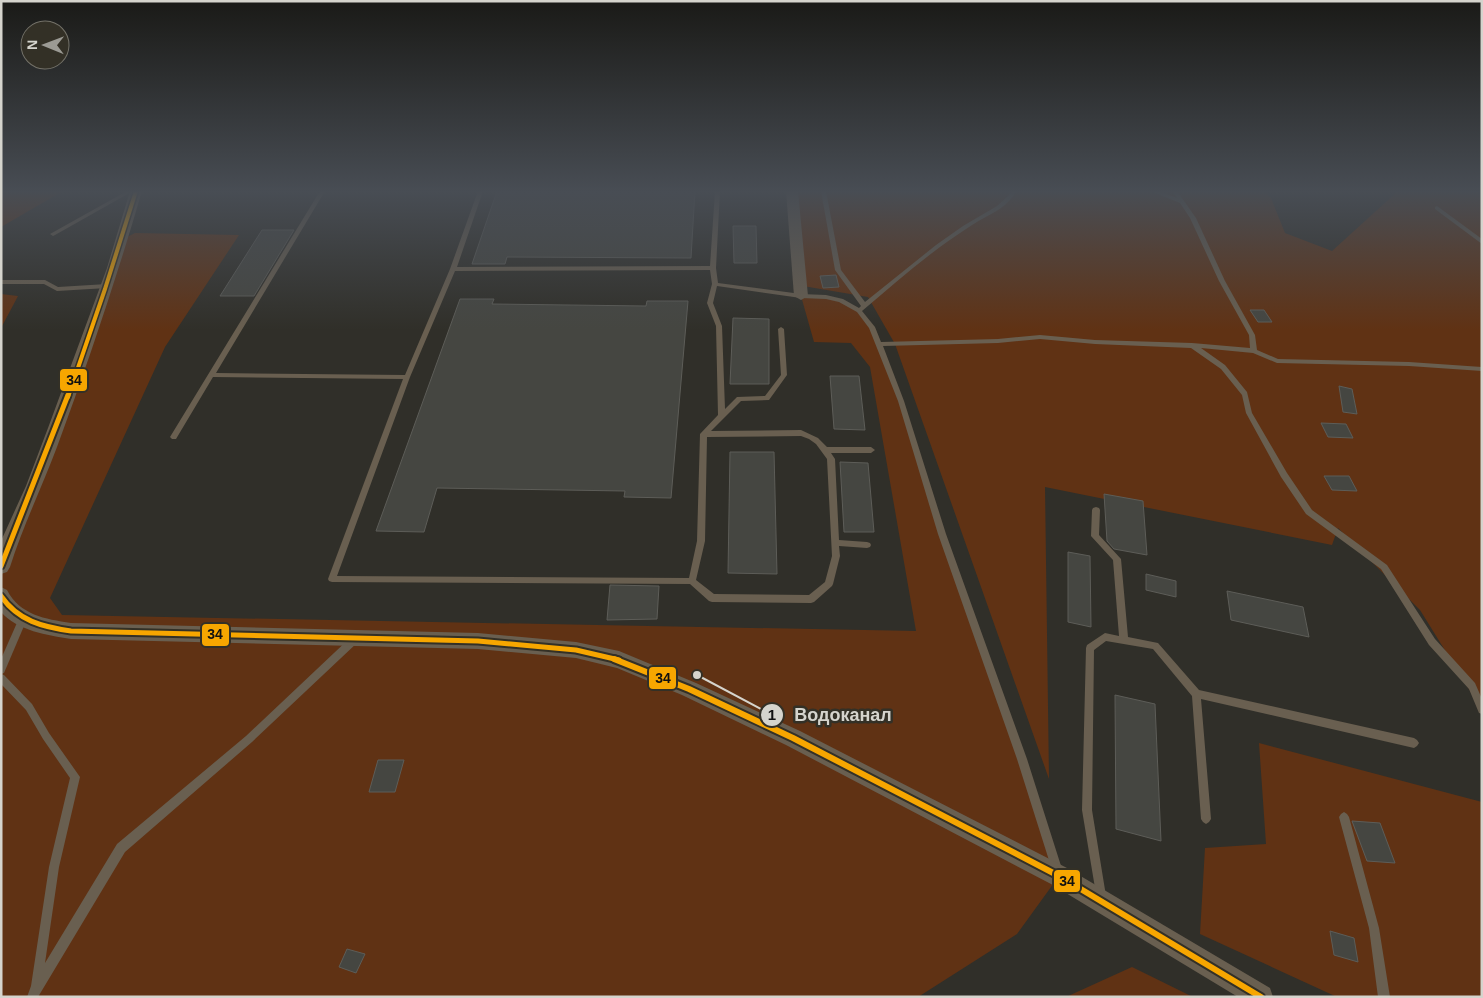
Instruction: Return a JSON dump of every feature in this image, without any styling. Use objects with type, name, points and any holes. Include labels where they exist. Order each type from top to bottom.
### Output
[{"type":"street","points":[[1,567],[14,528],[34,486],[107,286],[122,238]]},
{"type":"street","points":[[796,238],[801,296]]},
{"type":"street","points":[[1,595],[10,609],[23,619],[71,631],[356,637],[533,644],[576,650],[620,660],[689,689],[793,738],[1059,876],[1262,997]]},
{"type":"lane","points":[[174,437],[294,238]]},
{"type":"lane","points":[[464,238],[453,269],[407,377],[332,580],[692,581],[712,598],[811,600],[829,584],[836,556],[837,543],[831,459],[826,450],[814,437],[802,433],[704,434]]},
{"type":"lane","points":[[715,238],[713,268],[715,284],[710,303],[719,326],[722,417]]},
{"type":"lane","points":[[832,238],[838,270],[862,308],[880,344],[942,534],[1029,778],[1059,876]]},
{"type":"lane","points":[[862,308],[892,282],[951,238]]},
{"type":"lane","points":[[1202,238],[1222,281],[1252,335],[1254,351]]},
{"type":"lane","points":[[453,269],[713,268]]},
{"type":"lane","points":[[1,282],[45,282],[57,289],[107,286]]},
{"type":"lane","points":[[715,284],[801,296],[826,297],[841,300],[862,308]]},
{"type":"lane","points":[[692,581],[700,541],[704,434],[739,399],[767,398],[784,375],[781,329]]},
{"type":"lane","points":[[880,344],[998,341],[1040,337],[1095,342],[1192,345],[1254,351],[1278,361],[1409,364],[1482,369]]},
{"type":"lane","points":[[1192,345],[1223,367],[1245,394],[1249,413],[1284,475],[1309,512],[1384,567],[1432,642],[1472,686],[1482,710]]},
{"type":"lane","points":[[212,375],[407,377]]},
{"type":"lane","points":[[826,450],[871,450]]},
{"type":"lane","points":[[1096,510],[1095,536],[1117,559],[1124,640]]},
{"type":"lane","points":[[837,543],[867,545]]},
{"type":"lane","points":[[1,670],[23,619]]},
{"type":"lane","points":[[34,992],[121,848],[249,739],[356,637]]},
{"type":"lane","points":[[1102,901],[1087,810],[1090,648],[1105,637],[1155,646],[1196,694],[1206,819]]},
{"type":"lane","points":[[1,678],[29,707],[46,736],[75,777],[54,867],[34,992]]},
{"type":"lane","points":[[1196,694],[1414,743]]},
{"type":"lane","points":[[1344,817],[1374,928],[1384,997]]},
{"type":"shaded area","points":[[126,238],[237,238],[165,347],[50,598],[62,615],[916,631],[870,367],[851,343],[814,342],[801,296],[841,300],[859,311],[880,344],[1059,876],[1017,934],[918,997],[1,997],[1,545],[14,528],[121,240]]},
{"type":"shaded area","points":[[794,238],[1297,238],[1332,251],[1347,238],[1482,238],[1482,710],[1420,610],[1338,528],[1332,545],[1045,487],[1049,779],[895,344],[868,297],[797,285]]},
{"type":"shaded area","points":[[1,294],[18,296],[1,328]]},
{"type":"shaded area","points":[[1259,743],[1482,802],[1482,997],[1337,997],[1200,934],[1205,848],[1266,844]]},
{"type":"shaded area","points":[[1132,967],[1193,997],[1066,997]]},
{"type":"building","points":[[257,238],[289,238],[254,296],[220,296]]},
{"type":"building","points":[[481,238],[692,238],[691,258],[507,257],[505,264],[472,264]]},
{"type":"building","points":[[733,238],[756,238],[757,263],[734,263]]},
{"type":"building","points":[[836,275],[839,287],[823,288],[820,276]]},
{"type":"building","points":[[460,299],[494,299],[492,304],[646,306],[647,301],[688,301],[671,498],[624,497],[625,491],[437,488],[424,532],[376,531]]},
{"type":"building","points":[[1250,310],[1264,310],[1272,322],[1258,322]]},
{"type":"building","points":[[733,318],[769,319],[769,384],[730,384]]},
{"type":"building","points":[[830,376],[859,376],[865,430],[834,429]]},
{"type":"building","points":[[1339,386],[1352,389],[1357,414],[1343,412]]},
{"type":"building","points":[[1321,423],[1346,424],[1353,438],[1328,437]]},
{"type":"building","points":[[730,452],[774,452],[777,574],[728,573]]},
{"type":"building","points":[[840,462],[868,463],[874,532],[844,532]]},
{"type":"building","points":[[1324,476],[1349,476],[1357,491],[1332,490]]},
{"type":"building","points":[[1104,494],[1143,501],[1147,555],[1114,549],[1107,541]]},
{"type":"building","points":[[1068,552],[1090,556],[1091,627],[1068,622]]},
{"type":"building","points":[[1146,574],[1176,581],[1176,597],[1146,590]]},
{"type":"building","points":[[610,585],[659,586],[657,619],[607,620]]},
{"type":"building","points":[[1227,591],[1303,607],[1309,637],[1231,620]]},
{"type":"building","points":[[1115,695],[1155,704],[1161,841],[1116,829]]},
{"type":"building","points":[[378,760],[404,760],[395,792],[369,792]]},
{"type":"building","points":[[1352,821],[1380,823],[1395,863],[1367,861]]},
{"type":"building","points":[[1330,931],[1354,938],[1358,962],[1334,955]]},
{"type":"building","points":[[347,949],[365,954],[356,973],[339,967]]},
{"type":"transit line","name":"34","points":[[1,566],[72,386],[121,238]]},
{"type":"transit line","name":"34","points":[[1,596],[7,605],[22,618],[51,628],[71,631],[478,641],[576,650],[619,660],[689,689],[793,738],[1059,876],[1261,997]]},
{"type":"place","name":"Водоканал","points":[[697,675]]}]
